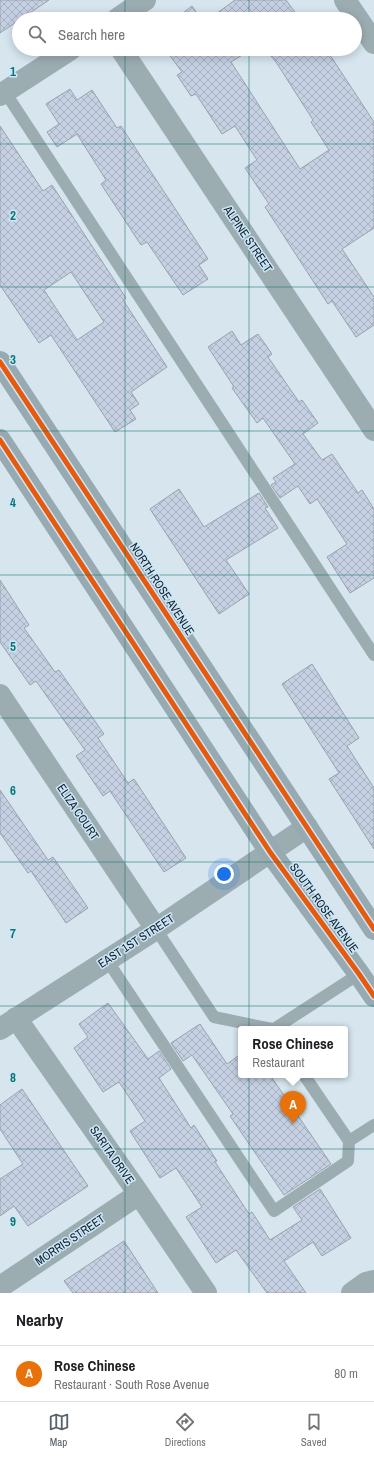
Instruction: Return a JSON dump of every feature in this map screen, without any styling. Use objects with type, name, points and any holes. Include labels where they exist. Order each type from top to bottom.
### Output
[{"type":"main road","name":"NORTH ROSE AVENUE","points":[[0,362],[307,827]]},
{"type":"main road","points":[[0,440],[270,852]]},
{"type":"main road","points":[[307,827],[374,929]]},
{"type":"main road","name":"SOUTH ROSE AVENUE","points":[[270,852],[374,996]]},
{"type":"street","points":[[127,12],[145,0]]},
{"type":"street","points":[[345,0],[353,12]]},
{"type":"street","points":[[362,25],[374,43]]},
{"type":"street","points":[[3,94],[60,56]]},
{"type":"street","name":"ALPINE STREET","points":[[126,56],[374,430]]},
{"type":"street","name":"ELIZA COURT","points":[[0,695],[156,929]]},
{"type":"street","name":"EAST 1ST STREET","points":[[8,1024],[156,929],[307,827]]},
{"type":"street","name":"SARITA DRIVE","points":[[8,1024],[139,1194],[206,1293]]},
{"type":"street","name":"MORRIS STREET","points":[[0,1287],[139,1194]]},
{"type":"street","points":[[352,1293],[366,1283],[374,1281]]},
{"type":"lane","points":[[3,94],[374,655]]},
{"type":"lane","points":[[156,929],[214,1017],[258,1026]]},
{"type":"lane","points":[[107,960],[274,1211],[348,1161],[349,1142],[306,1078]]},
{"type":"lane","points":[[278,1026],[359,974]]},
{"type":"lane","points":[[349,1142],[374,1125]]},
{"type":"building","points":[[0,0],[49,0],[31,12],[12,12],[12,25],[0,33]]},
{"type":"building","points":[[235,0],[286,0],[295,12],[219,12]]},
{"type":"building","points":[[192,6],[196,12],[184,12]]},
{"type":"building","points":[[170,56],[241,56],[231,62],[300,169],[329,150],[311,122],[313,120],[271,56],[331,56],[374,122],[374,228],[342,249],[374,297],[374,325],[356,337],[332,301],[328,304],[265,207],[269,204],[245,168],[257,160],[235,126],[222,134],[196,94],[191,96],[177,75],[182,72]]},
{"type":"building","points":[[70,89],[77,100],[92,90],[117,128],[121,126],[208,259],[199,265],[208,279],[183,295],[147,242],[141,245],[101,184],[106,180],[77,134],[57,147],[47,132],[59,124],[46,104]]},
{"type":"building","points":[[0,126],[43,191],[52,185],[126,298],[123,300],[167,367],[131,392],[139,404],[130,410],[136,419],[115,432],[51,335],[39,343],[0,285]],"holes":[[[71,272],[104,322],[77,340],[44,290]]]},
{"type":"building","points":[[232,331],[241,345],[258,334],[272,354],[268,357],[299,402],[302,400],[318,423],[303,434],[322,460],[332,454],[358,493],[362,490],[374,509],[374,578],[350,593],[327,557],[347,544],[317,499],[310,504],[298,486],[280,498],[271,485],[276,482],[273,478],[295,464],[263,418],[257,423],[232,388],[234,387],[208,347]]},
{"type":"building","points":[[179,489],[204,527],[259,493],[268,507],[265,508],[278,528],[226,560],[249,594],[219,614],[150,509]]},
{"type":"building","points":[[0,580],[29,625],[24,628],[55,672],[59,670],[104,734],[98,738],[128,783],[134,779],[186,858],[164,872],[110,791],[103,796],[76,756],[85,750],[36,681],[30,685],[0,642]]},
{"type":"building","points":[[312,664],[359,738],[347,746],[374,788],[374,849],[329,779],[339,773],[282,684]]},
{"type":"building","points":[[0,790],[48,860],[53,857],[88,908],[66,923],[31,871],[28,873],[0,833]]},
{"type":"building","points":[[108,1003],[148,1059],[159,1051],[171,1069],[159,1078],[191,1128],[194,1125],[217,1161],[215,1162],[249,1214],[252,1212],[270,1240],[302,1220],[293,1207],[320,1189],[351,1238],[322,1256],[313,1242],[284,1261],[306,1293],[267,1293],[236,1250],[216,1263],[186,1217],[202,1207],[176,1168],[160,1178],[130,1131],[145,1121],[119,1082],[103,1092],[74,1048],[88,1037],[79,1024]]},
{"type":"building","points":[[200,1024],[227,1064],[238,1056],[238,1078],[272,1078],[331,1164],[284,1195],[230,1116],[233,1114],[192,1055],[183,1061],[171,1043]]},
{"type":"building","points":[[22,1089],[88,1186],[28,1226],[14,1206],[0,1216],[0,1179],[23,1164],[0,1129],[0,1105]]},
{"type":"building","points":[[124,1241],[158,1293],[73,1293],[64,1281]]},
{"type":"cycle path","points":[[0,362],[374,929]]},
{"type":"cycle path","points":[[0,440],[270,852],[374,996]]},
{"type":"place","name":"Rose Chinese","points":[[293,1124]]}]
